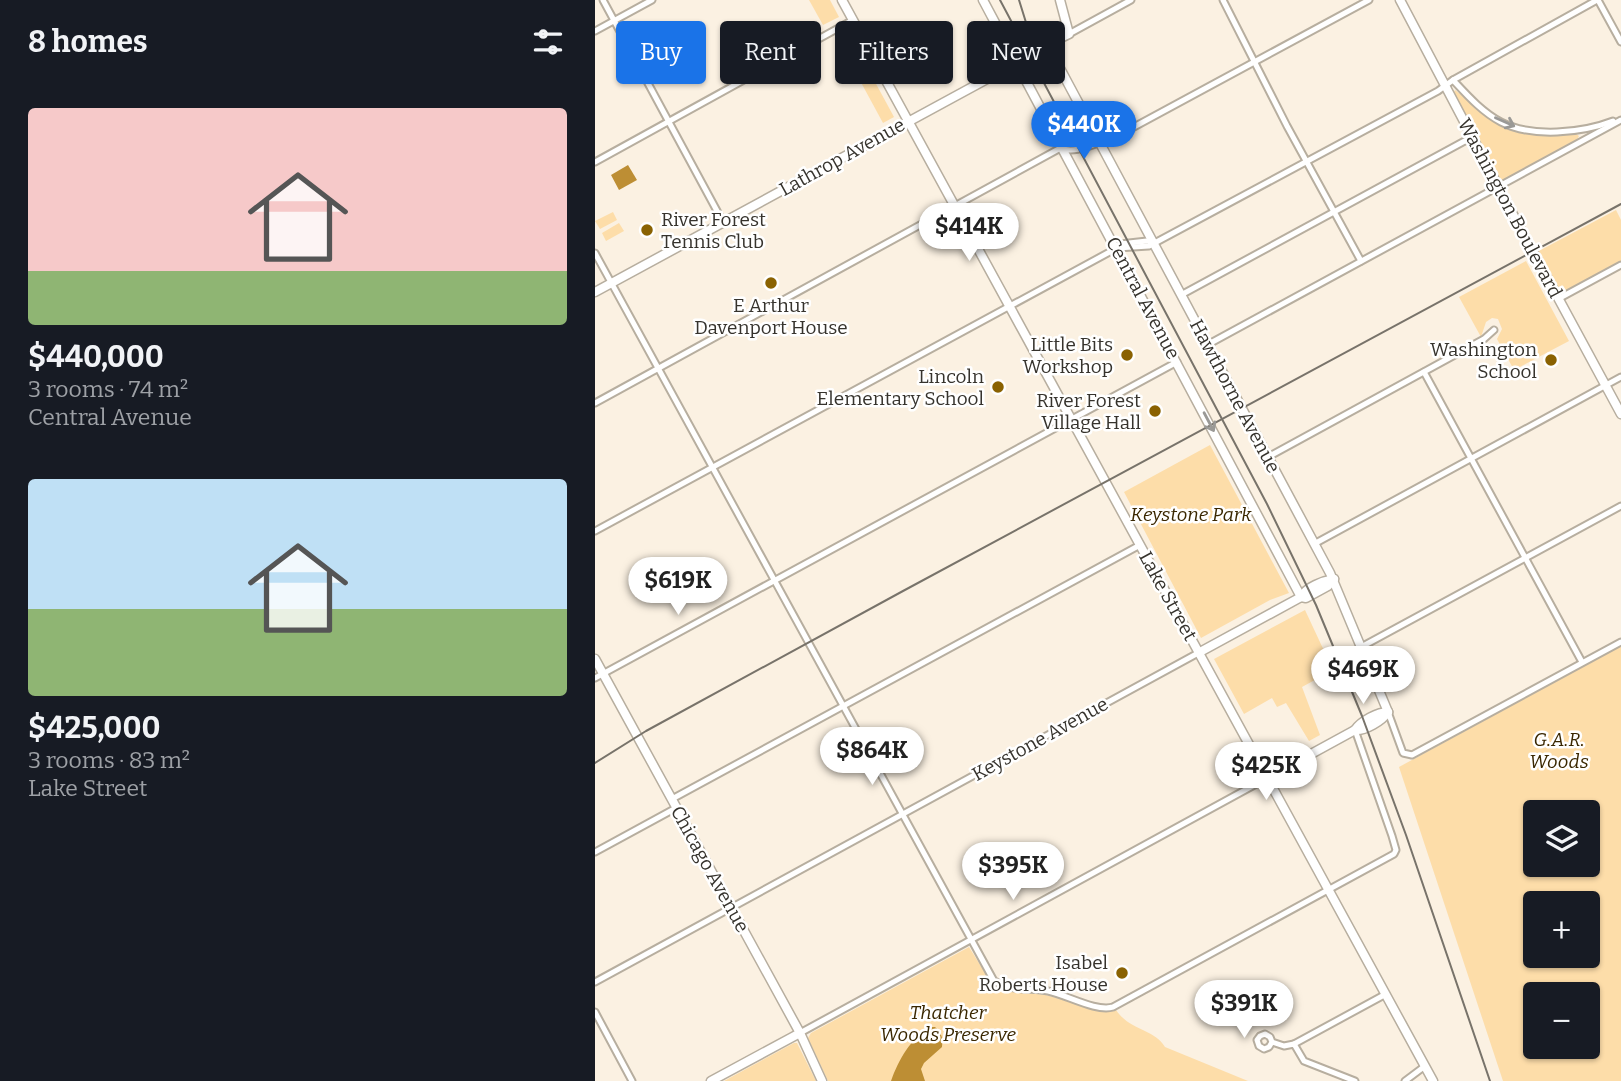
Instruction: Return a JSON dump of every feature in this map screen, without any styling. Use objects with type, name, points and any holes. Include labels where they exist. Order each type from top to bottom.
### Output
[{"type":"street","points":[[603,0],[723,222]]},
{"type":"street","points":[[595,31],[652,0]]},
{"type":"street","name":"Lake Street","points":[[842,0],[1433,1081]]},
{"type":"street","name":"Central Avenue","points":[[983,0],[994,21]]},
{"type":"street","points":[[1060,0],[1069,34]]},
{"type":"street","name":"Lathrop Avenue","points":[[1065,36],[1131,0]]},
{"type":"street","points":[[1223,0],[1361,261]]},
{"type":"street","points":[[595,403],[1066,145],[1108,141],[1369,0]]},
{"type":"street","name":"Washington Boulevard","points":[[1400,0],[1449,82],[1472,137],[1621,414]]},
{"type":"street","points":[[595,531],[1120,244],[1147,241],[1153,243],[1307,162],[1597,0],[1621,42]]},
{"type":"street","points":[[595,162],[853,20]]},
{"type":"street","name":"Hawthorne Avenue","points":[[1065,77],[1334,579],[1405,755],[1412,755],[1582,663]]},
{"type":"street","points":[[1449,82],[1485,111],[1514,127],[1540,131],[1573,130],[1621,119]]},
{"type":"street","name":"Lathrop Avenue","points":[[595,292],[977,84]]},
{"type":"street","name":"Central Avenue","points":[[1028,84],[1301,597]]},
{"type":"street","points":[[1207,345],[1621,119]]},
{"type":"street","points":[[1181,295],[1472,137]]},
{"type":"street","points":[[595,253],[994,981],[1005,987],[1049,992],[1103,1008],[1113,1007],[1396,852],[1355,730]]},
{"type":"street","points":[[1558,299],[1621,265]]},
{"type":"street","points":[[1268,457],[1484,339],[1494,330]]},
{"type":"street","points":[[599,675],[1177,362]]},
{"type":"street","points":[[1425,372],[1582,663],[1621,642]]},
{"type":"street","points":[[1314,544],[1621,377]]},
{"type":"street","points":[[1363,646],[1621,506]]},
{"type":"street","points":[[672,799],[1140,545]]},
{"type":"street","name":"Keystone Avenue","points":[[595,982],[1301,597],[1303,593],[1325,580],[1334,579]]},
{"type":"street","name":"Chicago Avenue","points":[[595,659],[599,675],[672,799],[800,1033],[822,1081]]},
{"type":"street","points":[[711,1081],[1355,730],[1360,731],[1384,718],[1388,712]]},
{"type":"street","points":[[595,852],[676,808]]},
{"type":"street","points":[[1272,1042],[1284,1046],[1294,1044],[1386,994]]},
{"type":"street","points":[[595,1012],[632,1081]]},
{"type":"street","points":[[1294,1044],[1304,1061],[1355,1081]]},
{"type":"street","points":[[1405,1081],[1425,1066]]},
{"type":"green space","points":[[809,0],[830,0],[839,17],[823,25]]},
{"type":"green space","points":[[862,84],[876,84],[894,117],[883,123]]},
{"type":"green space","points":[[1455,90],[1493,120],[1555,134],[1575,133],[1579,136],[1577,140],[1503,180],[1499,179]]},
{"type":"green space","points":[[1616,210],[1621,220],[1621,261],[1563,292],[1559,291],[1537,252]]},
{"type":"green space","points":[[613,212],[617,220],[600,229],[595,221]]},
{"type":"green space","points":[[619,223],[624,231],[606,241],[602,233]]},
{"type":"green space","points":[[1526,261],[1569,341],[1514,370],[1497,339],[1502,329],[1498,319],[1492,318],[1486,322],[1481,337],[1459,297]]},
{"type":"green space","name":"Keystone Park","points":[[1210,445],[1289,593],[1270,600],[1201,638],[1124,492]]},
{"type":"green space","points":[[1305,610],[1333,670],[1302,687],[1320,735],[1309,741],[1286,703],[1277,707],[1272,698],[1244,714],[1214,659]]},
{"type":"green space","name":"G.A.R. Woods","points":[[1621,646],[1621,1081],[1503,1081],[1399,767]]},
{"type":"green space","name":"Thatcher Woods Preserve","points":[[969,947],[992,984],[999,990],[1046,995],[1105,1012],[1116,1010],[1128,1022],[1161,1041],[1165,1047],[1248,1081],[828,1081],[808,1038],[811,1033]]},
{"type":"green space","points":[[794,1043],[797,1043],[816,1081],[724,1081]]},
{"type":"shaded area","points":[[628,165],[637,180],[619,190],[611,175]]},
{"type":"shaded area","points":[[935,1027],[941,1034],[942,1047],[921,1069],[925,1081],[891,1081],[906,1050],[917,1037]]},
{"type":"railway","points":[[1000,0],[1267,504],[1316,605],[1362,716],[1406,835],[1490,1081]]},
{"type":"railway","points":[[1019,0],[1026,21]]},
{"type":"railway","points":[[595,763],[646,731],[1621,204]]},
{"type":"place","name":"River Forest Tennis Club","points":[[647,230]]},
{"type":"place","name":"E Arthur Davenport House","points":[[771,283]]},
{"type":"place","name":"Little Bits Workshop","points":[[1127,355]]},
{"type":"place","name":"Washington School","points":[[1551,360]]},
{"type":"place","name":"Lincoln Elementary School","points":[[998,387]]},
{"type":"place","name":"River Forest Village Hall","points":[[1155,411]]},
{"type":"place","name":"Isabel Roberts House","points":[[1122,973]]}]
